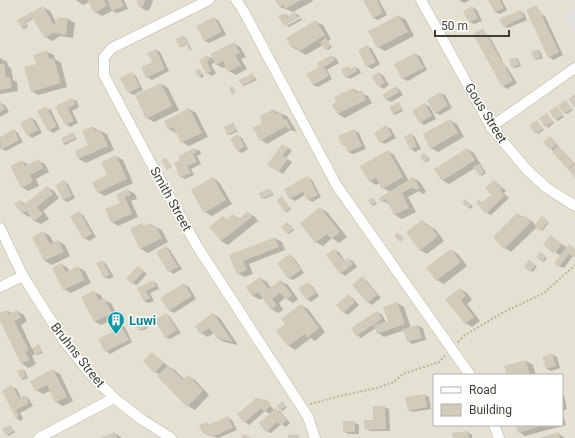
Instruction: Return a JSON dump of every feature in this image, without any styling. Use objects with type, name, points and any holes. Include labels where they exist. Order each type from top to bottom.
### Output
[{"type":"street","name":"Smith Street","points":[[209,0],[112,48],[104,57],[104,75],[197,246],[301,406],[310,422],[315,438]]},
{"type":"street","points":[[236,0],[244,10],[337,186],[469,374]]},
{"type":"street","name":"Gous Street","points":[[421,0],[491,127],[527,170],[547,188],[575,206]]},
{"type":"street","points":[[491,127],[575,68]]},
{"type":"street","name":"Bruhns Street","points":[[0,228],[22,276],[64,341],[86,369],[114,398],[141,419],[171,438]]},
{"type":"street","points":[[0,287],[22,276]]},
{"type":"street","points":[[39,438],[114,398]]},
{"type":"street","points":[[494,426],[499,438]]},
{"type":"shaded area","points":[[0,0],[575,0],[575,438],[0,438]]},
{"type":"shaded area","points":[[575,8],[575,35],[562,15]]},
{"type":"building","points":[[87,0],[104,0],[107,6],[94,13]]},
{"type":"building","points":[[107,0],[121,0],[124,6],[112,11]]},
{"type":"building","points":[[136,0],[145,0],[143,6],[139,7]]},
{"type":"building","points":[[275,0],[301,0],[285,9],[283,5],[279,7]]},
{"type":"building","points":[[363,0],[377,0],[383,13],[373,18]]},
{"type":"building","points":[[500,0],[504,8],[495,12],[488,1]]},
{"type":"building","points":[[537,5],[559,52],[548,58],[526,10]]},
{"type":"building","points":[[43,6],[54,25],[58,17],[68,18],[66,35],[53,33],[45,38],[32,18],[25,22],[26,26],[22,28],[17,20]]},
{"type":"building","points":[[472,6],[478,18],[469,23],[463,11]]},
{"type":"building","points":[[520,10],[524,17],[503,27],[499,19]]},
{"type":"building","points":[[295,12],[298,18],[284,26],[278,16],[285,13],[287,17]]},
{"type":"building","points":[[399,15],[408,32],[377,48],[368,31]]},
{"type":"building","points":[[214,17],[222,32],[204,41],[196,26]]},
{"type":"building","points":[[316,20],[325,35],[299,52],[295,47],[291,48],[286,38]]},
{"type":"building","points":[[483,28],[513,81],[502,87],[473,34]]},
{"type":"building","points":[[184,35],[191,49],[189,50],[186,44],[179,47],[176,39]]},
{"type":"building","points":[[326,38],[331,46],[325,50],[320,42]]},
{"type":"building","points":[[234,42],[240,53],[235,55],[241,65],[228,72],[223,61],[216,65],[210,54]]},
{"type":"building","points":[[367,45],[376,62],[366,67],[358,50]]},
{"type":"building","points":[[156,49],[165,69],[146,78],[141,67],[152,62],[147,53]]},
{"type":"building","points":[[538,49],[541,57],[534,60],[531,52]]},
{"type":"building","points":[[47,50],[49,59],[54,58],[61,83],[31,92],[24,67],[36,64],[33,55]]},
{"type":"building","points":[[415,53],[424,68],[402,79],[394,64]]},
{"type":"building","points":[[207,55],[210,60],[207,62],[212,71],[206,74],[199,60]]},
{"type":"building","points":[[332,55],[335,60],[324,67],[329,76],[313,85],[306,74],[319,67],[317,63]]},
{"type":"building","points":[[516,57],[519,65],[512,68],[509,60]]},
{"type":"building","points":[[4,63],[6,78],[10,77],[12,88],[0,90],[0,64]]},
{"type":"building","points":[[348,66],[349,69],[355,66],[357,71],[345,78],[341,69]]},
{"type":"building","points":[[199,68],[203,74],[198,77],[195,71]]},
{"type":"building","points":[[132,72],[140,87],[128,93],[120,78]]},
{"type":"building","points":[[379,72],[385,83],[378,87],[371,76]]},
{"type":"building","points":[[253,73],[255,79],[242,86],[239,80]]},
{"type":"building","points":[[161,83],[172,106],[146,119],[135,95]]},
{"type":"building","points":[[233,86],[236,93],[232,95],[229,88]]},
{"type":"building","points":[[396,86],[399,92],[386,100],[382,95]]},
{"type":"building","points":[[353,88],[356,93],[362,90],[366,100],[337,114],[332,105],[336,102],[334,97]]},
{"type":"building","points":[[440,92],[448,105],[435,114],[427,100]]},
{"type":"building","points":[[575,94],[575,107],[574,107],[568,99]]},
{"type":"building","points":[[72,98],[76,104],[68,108],[74,121],[65,125],[55,106]]},
{"type":"building","points":[[566,100],[572,109],[564,114],[558,105]]},
{"type":"building","points":[[0,101],[5,109],[0,112]]},
{"type":"building","points":[[399,102],[402,109],[393,114],[389,107]]},
{"type":"building","points":[[425,103],[432,116],[419,123],[412,110]]},
{"type":"building","points":[[46,106],[57,126],[48,131],[37,111]]},
{"type":"building","points":[[557,106],[563,115],[555,120],[549,111]]},
{"type":"building","points":[[189,108],[202,133],[181,143],[173,127],[168,130],[164,121]]},
{"type":"building","points":[[273,109],[276,114],[280,111],[284,120],[286,119],[291,128],[288,129],[286,126],[260,141],[253,128],[262,123],[260,116]]},
{"type":"building","points":[[547,113],[553,122],[545,127],[539,118]]},
{"type":"building","points":[[31,117],[38,130],[27,136],[20,123]]},
{"type":"building","points":[[450,119],[458,133],[430,149],[423,134]]},
{"type":"building","points":[[537,120],[543,129],[535,134],[529,125]]},
{"type":"building","points":[[233,122],[237,130],[227,135],[224,127]]},
{"type":"building","points":[[386,125],[392,135],[380,143],[374,133]]},
{"type":"building","points":[[92,126],[95,131],[100,129],[108,146],[78,159],[75,151],[88,145],[82,131]]},
{"type":"building","points":[[14,129],[19,140],[1,150],[0,137]]},
{"type":"building","points":[[354,129],[362,146],[348,152],[344,144],[342,145],[338,136]]},
{"type":"building","points":[[73,132],[76,138],[63,144],[61,138]]},
{"type":"building","points":[[411,133],[417,146],[410,150],[404,137]]},
{"type":"building","points":[[238,134],[245,147],[237,151],[230,139]]},
{"type":"building","points":[[550,136],[557,144],[550,150],[543,142]]},
{"type":"building","points":[[282,144],[288,148],[283,155],[288,159],[278,172],[267,165]]},
{"type":"building","points":[[558,145],[566,154],[559,160],[552,152]]},
{"type":"building","points":[[195,148],[197,152],[193,154],[197,162],[187,166],[191,173],[180,178],[174,163],[180,160],[178,156]]},
{"type":"building","points":[[467,148],[475,160],[442,181],[434,169]]},
{"type":"building","points":[[388,150],[403,177],[382,189],[376,178],[369,182],[360,166]]},
{"type":"building","points":[[425,153],[428,159],[424,162],[420,156]]},
{"type":"building","points":[[566,154],[574,163],[567,169],[560,161]]},
{"type":"building","points":[[116,155],[127,179],[97,193],[92,182],[107,175],[101,162]]},
{"type":"building","points":[[166,158],[172,167],[167,170],[161,160]]},
{"type":"building","points":[[39,159],[43,168],[30,175],[33,182],[21,188],[10,166],[22,160],[25,166]]},
{"type":"building","points":[[575,163],[575,178],[568,170]]},
{"type":"building","points":[[479,164],[484,172],[479,176],[473,167]]},
{"type":"building","points":[[308,176],[318,195],[307,200],[303,192],[289,199],[284,189]]},
{"type":"building","points":[[213,177],[226,200],[204,213],[191,190]]},
{"type":"building","points":[[413,177],[420,188],[416,190],[411,188],[402,193],[409,208],[394,215],[386,199],[381,202],[379,198]]},
{"type":"building","points":[[64,180],[72,196],[63,200],[55,185]]},
{"type":"building","points":[[494,180],[502,188],[500,190],[505,195],[486,214],[476,203],[479,200],[482,202],[491,195],[485,188]]},
{"type":"building","points":[[47,186],[53,194],[37,207],[43,214],[34,221],[26,211],[22,214],[14,204],[20,200],[24,205]]},
{"type":"building","points":[[270,188],[273,194],[261,199],[259,193]]},
{"type":"building","points":[[128,189],[131,195],[125,197],[132,214],[111,223],[105,209],[120,203],[116,194]]},
{"type":"building","points":[[282,196],[290,208],[284,212],[277,200]]},
{"type":"building","points":[[373,197],[376,203],[371,205],[368,200]]},
{"type":"building","points":[[465,199],[471,205],[468,208],[462,203]]},
{"type":"building","points":[[320,207],[340,232],[331,239],[327,234],[315,243],[300,223]]},
{"type":"building","points":[[79,211],[92,234],[83,239],[70,216]]},
{"type":"building","points":[[248,211],[252,217],[221,241],[209,227],[223,216],[226,220],[233,214],[238,220]]},
{"type":"building","points":[[517,213],[521,217],[524,215],[531,222],[504,249],[493,237]]},
{"type":"building","points":[[542,216],[548,222],[540,231],[534,226]]},
{"type":"building","points":[[422,220],[427,226],[429,225],[438,236],[420,251],[406,232]]},
{"type":"building","points":[[287,222],[293,229],[287,234],[281,227]]},
{"type":"building","points":[[141,223],[143,226],[150,223],[152,227],[155,225],[162,238],[140,249],[130,229]]},
{"type":"building","points":[[43,231],[50,244],[58,240],[64,252],[44,261],[32,237]]},
{"type":"building","points":[[398,232],[404,239],[400,242],[394,236]]},
{"type":"building","points":[[550,235],[562,244],[554,254],[543,245]]},
{"type":"building","points":[[275,237],[279,247],[243,261],[247,270],[237,274],[229,255]]},
{"type":"building","points":[[569,244],[575,249],[575,255],[573,257],[569,254],[559,267],[554,263]]},
{"type":"building","points":[[166,246],[178,267],[168,272],[156,252]]},
{"type":"building","points":[[334,249],[344,261],[348,258],[353,264],[340,274],[326,255]]},
{"type":"building","points":[[451,249],[461,262],[436,281],[426,268]]},
{"type":"building","points":[[540,252],[546,256],[542,262],[536,257]]},
{"type":"building","points":[[290,254],[301,270],[288,279],[277,263]]},
{"type":"building","points":[[102,260],[110,274],[104,278],[96,263]]},
{"type":"building","points":[[529,260],[536,265],[530,272],[524,267]]},
{"type":"building","points":[[61,263],[66,272],[78,266],[85,280],[63,290],[52,268]]},
{"type":"building","points":[[138,266],[144,271],[132,284],[126,278]]},
{"type":"building","points":[[362,276],[377,295],[367,303],[352,285]]},
{"type":"building","points":[[260,277],[268,289],[281,280],[292,295],[286,300],[280,293],[272,299],[277,305],[271,310],[258,292],[252,296],[246,287]]},
{"type":"building","points":[[153,280],[156,286],[146,291],[150,298],[144,301],[137,288]]},
{"type":"building","points":[[308,282],[316,293],[306,300],[298,288]]},
{"type":"building","points":[[184,283],[192,296],[169,311],[160,298]]},
{"type":"building","points":[[460,288],[466,296],[461,300],[474,317],[465,324],[445,299]]},
{"type":"building","points":[[94,290],[99,300],[104,298],[112,313],[94,322],[81,297]]},
{"type":"building","points":[[349,294],[355,302],[343,313],[336,305]]},
{"type":"building","points":[[397,302],[405,324],[377,334],[374,325],[388,321],[383,307]]},
{"type":"building","points":[[301,304],[319,328],[307,338],[305,334],[288,346],[276,331],[285,324],[281,319]]},
{"type":"building","points":[[7,310],[9,314],[17,310],[21,318],[14,321],[29,350],[25,352],[30,360],[21,364],[0,321],[0,313]]},
{"type":"building","points":[[377,311],[382,319],[356,336],[351,328]]},
{"type":"building","points":[[166,313],[177,330],[165,338],[155,320]]},
{"type":"building","points":[[213,313],[233,342],[217,338],[209,328],[200,334],[195,326]]},
{"type":"building","points":[[143,320],[146,327],[139,331],[135,324]]},
{"type":"building","name":"Luwi","points":[[120,323],[129,340],[105,352],[98,339],[112,332],[110,329]]},
{"type":"building","points":[[418,325],[422,338],[407,342],[403,329]]},
{"type":"building","points":[[39,344],[42,352],[35,355],[32,348]]},
{"type":"building","points":[[152,352],[164,363],[154,373],[143,361]]},
{"type":"building","points":[[552,353],[556,366],[546,369],[542,357]]},
{"type":"building","points":[[526,360],[530,374],[507,374],[504,366]]},
{"type":"building","points":[[168,365],[183,380],[188,375],[203,391],[187,407],[157,376]]},
{"type":"building","points":[[23,369],[26,377],[21,379],[17,371]]},
{"type":"building","points":[[53,369],[67,397],[55,403],[47,385],[35,391],[30,381]]},
{"type":"building","points":[[12,385],[19,398],[25,395],[29,403],[16,410],[19,416],[16,419],[2,391]]},
{"type":"building","points":[[425,394],[427,407],[408,411],[405,397]]},
{"type":"building","points":[[256,398],[267,400],[271,405],[264,412],[261,408],[244,423],[237,414]]},
{"type":"building","points":[[282,401],[286,406],[280,411],[277,406]]},
{"type":"building","points":[[373,406],[385,406],[386,429],[365,430],[364,420],[373,420]]},
{"type":"building","points":[[276,408],[287,420],[281,425],[277,422],[266,432],[259,423]]},
{"type":"building","points":[[228,416],[233,428],[212,437],[202,433],[199,425],[206,422],[208,425]]},
{"type":"building","points":[[343,421],[355,421],[355,432],[343,432]]},
{"type":"building","points":[[10,425],[14,431],[6,436],[2,429]]},
{"type":"building","points":[[516,426],[541,426],[518,433]]},
{"type":"building","points":[[468,431],[469,438],[453,438],[452,433]]},
{"type":"building","points":[[115,432],[117,438],[99,438]]},
{"type":"building","points":[[559,432],[560,438],[540,438]]},
{"type":"building","points":[[243,434],[253,438],[242,438]]},
{"type":"building","points":[[288,434],[299,435],[299,438],[288,438]]},
{"type":"place","name":"Luwi","points":[[116,335]]}]
